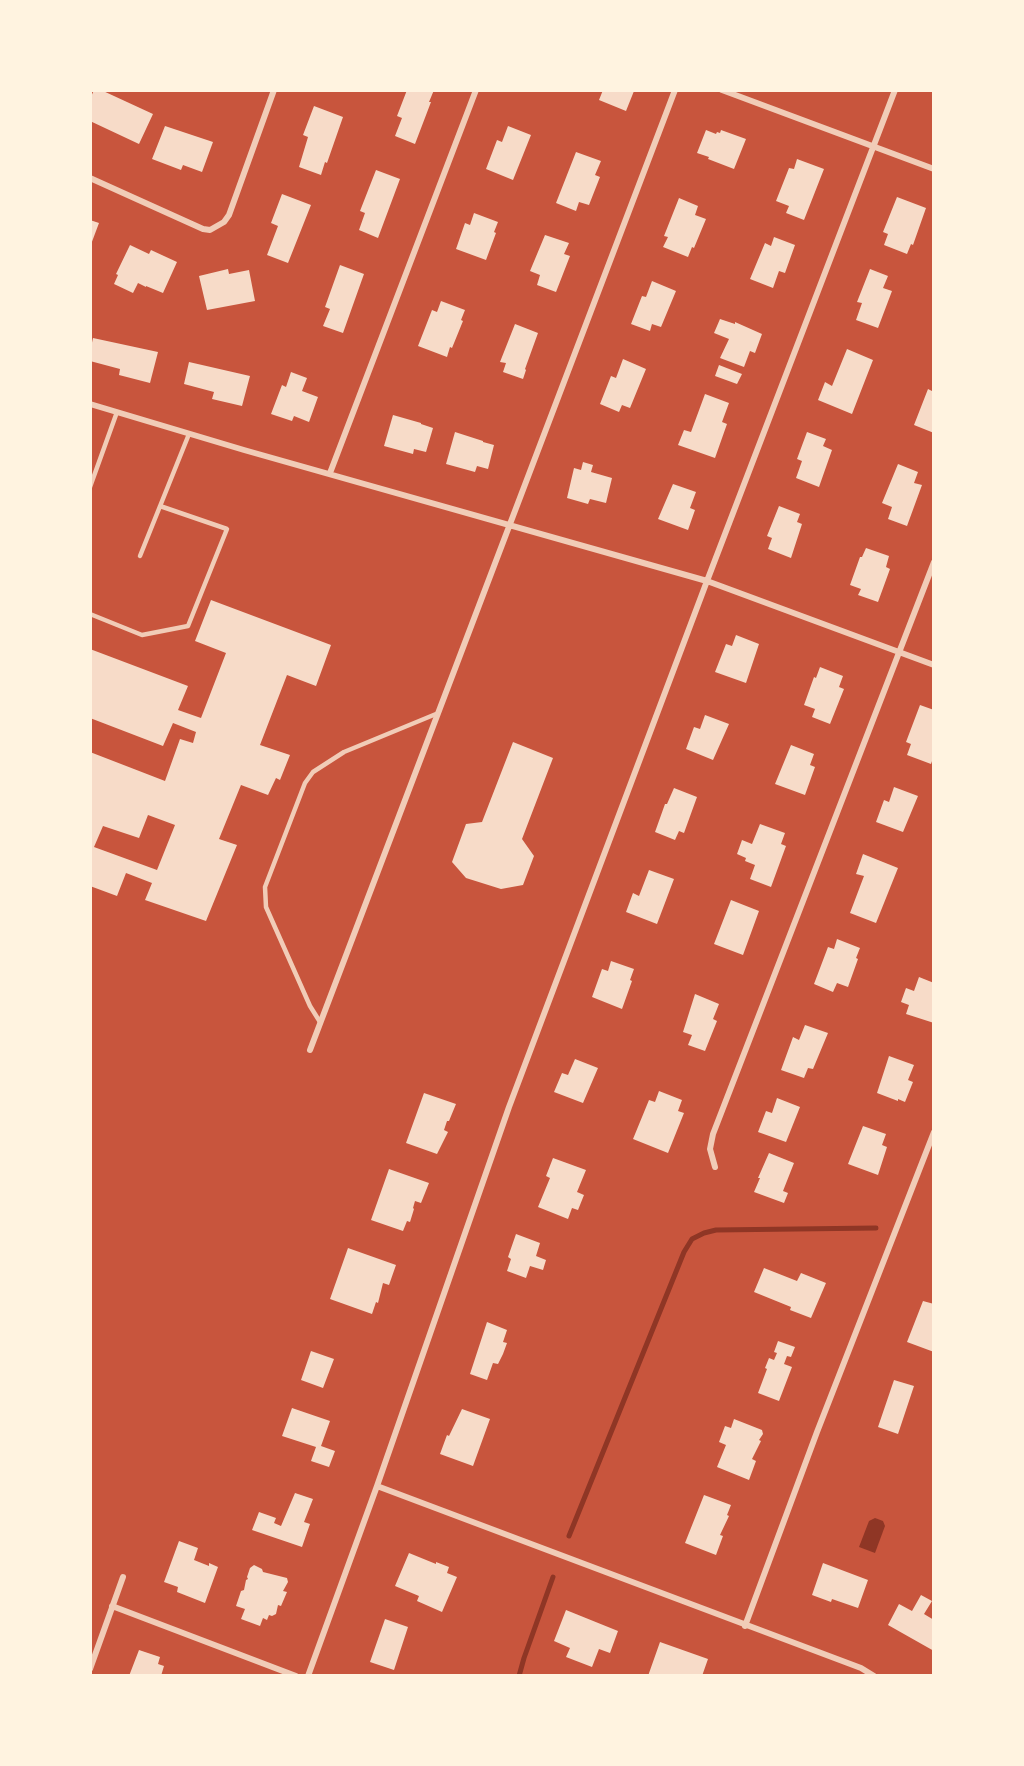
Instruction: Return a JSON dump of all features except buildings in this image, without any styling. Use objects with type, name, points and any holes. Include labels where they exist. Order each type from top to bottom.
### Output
[{"type":"street","points":[[90,177],[203,229],[210,230],[224,222],[229,215],[274,90]]},
{"type":"street","points":[[330,473],[476,90]]},
{"type":"street","points":[[310,1050],[675,90]]},
{"type":"street","points":[[722,90],[934,169]]},
{"type":"street","points":[[308,1676],[509,1107],[895,90]]},
{"type":"street","points":[[90,404],[707,581],[934,665]]},
{"type":"street","points":[[715,1167],[710,1149],[713,1134],[934,562]]},
{"type":"street","points":[[745,1626],[817,1432],[934,1132]]},
{"type":"street","points":[[377,1486],[861,1668],[874,1676]]},
{"type":"street","points":[[90,1669],[123,1577]]},
{"type":"street","points":[[112,1606],[296,1676]]},
{"type":"lane","points":[[90,487],[117,412]]},
{"type":"lane","points":[[140,556],[189,434]]},
{"type":"lane","points":[[90,614],[142,635],[188,626],[227,529],[160,506]]},
{"type":"lane","points":[[320,1022],[310,1006],[266,907],[265,887],[305,783],[313,772],[344,752],[436,714]]},
{"type":"shaded area","points":[[875,1518],[883,1521],[885,1526],[875,1553],[859,1547],[869,1521]]},
{"type":"waterway","points":[[569,1536],[684,1252],[692,1239],[716,1230],[876,1228]]},
{"type":"waterway","points":[[519,1676],[553,1577]]}]
